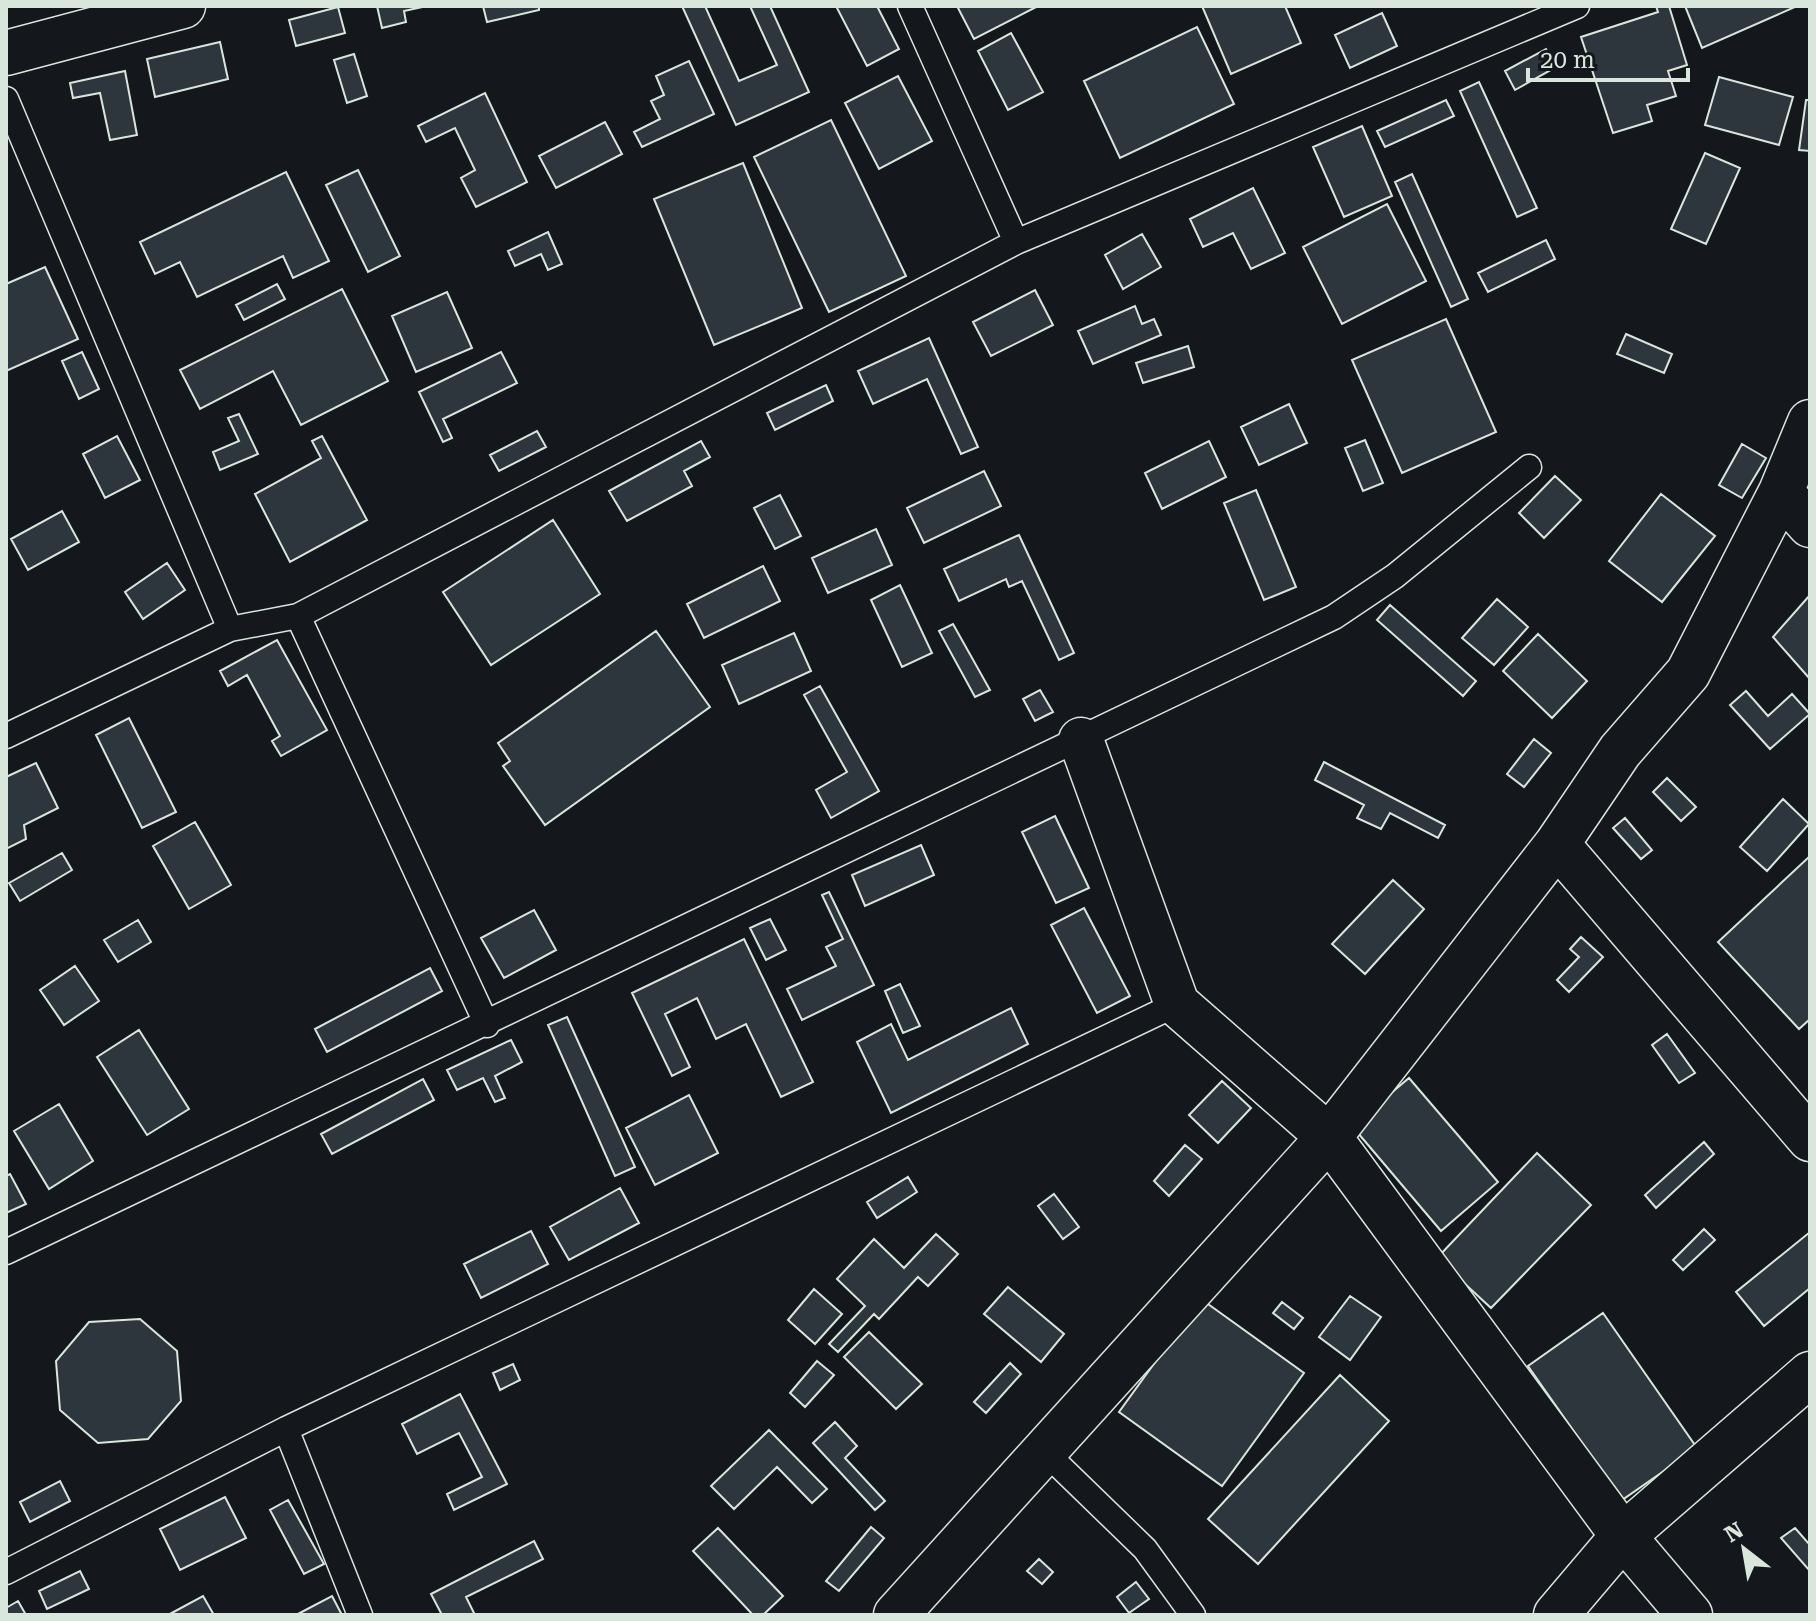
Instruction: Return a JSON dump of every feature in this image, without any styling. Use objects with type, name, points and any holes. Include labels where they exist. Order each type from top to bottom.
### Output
[{"type":"street","points":[[6,53],[183,6]]},
{"type":"street","points":[[896,1615],[1329,1137],[1557,844],[1620,751],[1688,673],[1781,492],[1810,422]]},
{"type":"street","points":[[1781,492],[1810,525]]},
{"type":"street","points":[[1081,740],[1177,1004],[1329,1137],[1623,1536],[1690,1615]]},
{"type":"street","points":[[1557,844],[1810,1139]]},
{"type":"street","points":[[1556,1615],[1623,1536],[1810,1374]]},
{"type":"lane","points":[[910,6],[1016,242]]},
{"type":"lane","points":[[6,736],[230,629],[298,616],[1016,242],[1577,6]]},
{"type":"lane","points":[[6,99],[230,629]]},
{"type":"lane","points":[[6,1252],[487,1025],[1334,617],[1395,576],[1529,467]]},
{"type":"lane","points":[[298,616],[487,1025]]},
{"type":"lane","points":[[6,1572],[286,1429],[1177,1004]]},
{"type":"lane","points":[[286,1429],[360,1615]]},
{"type":"lane","points":[[1044,1451],[1145,1549],[1193,1615]]},
{"type":"building","points":[[377,6],[427,6],[404,11],[406,22],[382,28]]},
{"type":"building","points":[[483,6],[539,6],[539,10],[487,22]]},
{"type":"building","points":[[682,6],[705,6],[739,81],[777,65],[750,6],[770,6],[809,92],[736,125]]},
{"type":"building","points":[[836,6],[877,6],[899,49],[867,66]]},
{"type":"building","points":[[957,6],[1038,6],[974,39]]},
{"type":"building","points":[[1202,6],[1285,6],[1301,43],[1231,74]]},
{"type":"building","points":[[1656,6],[1669,6],[1687,65],[1668,71],[1676,96],[1647,105],[1652,121],[1613,133],[1581,37],[1658,12]]},
{"type":"building","points":[[1685,6],[1794,6],[1795,7],[1702,48]]},
{"type":"building","points":[[338,7],[345,33],[296,46],[289,20]]},
{"type":"building","points":[[1382,13],[1397,46],[1350,68],[1335,35]]},
{"type":"building","points":[[1197,27],[1234,104],[1120,158],[1084,81]]},
{"type":"building","points":[[1011,33],[1043,92],[1008,110],[978,51]]},
{"type":"building","points":[[220,42],[228,79],[155,97],[147,59]]},
{"type":"building","points":[[1546,49],[1556,67],[1515,90],[1505,71]]},
{"type":"building","points":[[354,54],[367,96],[347,103],[334,60]]},
{"type":"building","points":[[689,61],[714,114],[642,147],[634,132],[660,119],[651,101],[664,95],[656,76]]},
{"type":"building","points":[[125,71],[137,135],[110,140],[100,93],[73,98],[70,83]]},
{"type":"building","points":[[898,76],[932,141],[879,169],[845,103]]},
{"type":"building","points":[[1719,77],[1793,97],[1779,145],[1705,125]]},
{"type":"building","points":[[1479,82],[1537,208],[1517,217],[1460,91]]},
{"type":"building","points":[[485,93],[527,182],[476,207],[461,178],[475,170],[455,128],[426,142],[418,126]]},
{"type":"building","points":[[1446,100],[1454,116],[1385,147],[1377,131]]},
{"type":"building","points":[[1806,100],[1810,100],[1810,151],[1799,150]]},
{"type":"building","points":[[831,120],[906,276],[829,312],[754,157]]},
{"type":"building","points":[[605,122],[622,154],[556,188],[539,156]]},
{"type":"building","points":[[1362,126],[1392,196],[1344,217],[1313,147]]},
{"type":"building","points":[[1705,153],[1740,168],[1706,244],[1671,229]]},
{"type":"building","points":[[743,163],[802,308],[714,345],[654,199]]},
{"type":"building","points":[[358,170],[400,256],[368,272],[326,185]]},
{"type":"building","points":[[286,172],[329,261],[293,278],[283,256],[197,297],[180,262],[155,274],[140,242]]},
{"type":"building","points":[[1412,174],[1468,299],[1451,307],[1395,182]]},
{"type":"building","points":[[1253,188],[1285,253],[1251,269],[1233,233],[1203,247],[1190,219]]},
{"type":"building","points":[[1387,204],[1426,281],[1342,324],[1303,247]]},
{"type":"building","points":[[548,232],[562,264],[548,270],[541,254],[515,266],[508,251]]},
{"type":"building","points":[[1142,234],[1161,267],[1123,289],[1105,255]]},
{"type":"building","points":[[1546,240],[1555,259],[1488,292],[1478,273]]},
{"type":"building","points":[[45,267],[78,339],[6,371],[6,284]]},
{"type":"building","points":[[277,284],[285,299],[244,320],[236,305]]},
{"type":"building","points":[[342,289],[388,381],[301,425],[273,371],[200,409],[180,370]]},
{"type":"building","points":[[1035,290],[1053,325],[991,356],[973,322]]},
{"type":"building","points":[[447,292],[472,348],[416,372],[392,316]]},
{"type":"building","points":[[1135,306],[1142,324],[1154,319],[1161,335],[1093,364],[1078,331]]},
{"type":"building","points":[[1446,319],[1496,432],[1402,473],[1352,360]]},
{"type":"building","points":[[1626,334],[1672,354],[1664,373],[1617,354]]},
{"type":"building","points":[[929,338],[978,447],[961,454],[927,379],[873,404],[858,371]]},
{"type":"building","points":[[1188,346],[1194,367],[1143,383],[1136,363]]},
{"type":"building","points":[[82,352],[99,389],[79,399],[62,361]]},
{"type":"building","points":[[501,352],[517,383],[443,419],[452,438],[443,442],[419,392]]},
{"type":"building","points":[[826,385],[833,401],[775,430],[767,413]]},
{"type":"building","points":[[1289,404],[1307,443],[1259,465],[1241,427]]},
{"type":"building","points":[[239,414],[258,454],[220,470],[213,452],[239,441],[228,418]]},
{"type":"building","points":[[537,431],[546,447],[499,471],[490,455]]},
{"type":"building","points":[[117,436],[140,480],[105,498],[83,454]]},
{"type":"building","points":[[322,436],[367,520],[290,562],[255,494],[321,458],[312,441]]},
{"type":"building","points":[[1365,440],[1383,483],[1363,491],[1345,448]]},
{"type":"building","points":[[701,441],[710,457],[684,471],[692,486],[627,521],[609,491]]},
{"type":"building","points":[[1209,441],[1226,477],[1162,509],[1145,473]]},
{"type":"building","points":[[1742,444],[1766,458],[1742,498],[1719,485]]},
{"type":"building","points":[[984,471],[1001,506],[924,543],[907,508]]},
{"type":"building","points":[[1555,476],[1581,500],[1544,538],[1519,513]]},
{"type":"building","points":[[1256,490],[1296,587],[1264,600],[1224,503]]},
{"type":"building","points":[[1661,494],[1715,536],[1662,602],[1609,561]]},
{"type":"building","points":[[780,495],[801,536],[775,549],[754,508]]},
{"type":"building","points":[[62,511],[79,542],[28,570],[11,539]]},
{"type":"building","points":[[553,520],[600,594],[491,665],[443,592]]},
{"type":"building","points":[[876,529],[892,565],[828,593],[812,558]]},
{"type":"building","points":[[1019,535],[1074,653],[1059,660],[1022,581],[1009,587],[1006,579],[959,601],[944,569]]},
{"type":"building","points":[[167,563],[185,590],[143,619],[125,592]]},
{"type":"building","points":[[763,566],[780,601],[704,638],[687,604]]},
{"type":"building","points":[[900,585],[932,653],[902,667],[871,600]]},
{"type":"building","points":[[1810,595],[1810,679],[1773,637]]},
{"type":"building","points":[[1497,599],[1528,627],[1494,665],[1462,638]]},
{"type":"building","points":[[1390,605],[1476,681],[1463,696],[1377,620]]},
{"type":"building","points":[[953,624],[990,690],[975,697],[939,631]]},
{"type":"building","points":[[656,631],[710,707],[545,825],[503,766],[510,761],[498,743]]},
{"type":"building","points":[[794,633],[811,671],[739,704],[722,665]]},
{"type":"building","points":[[1538,634],[1587,681],[1552,718],[1503,671]]},
{"type":"building","points":[[277,640],[327,730],[281,756],[272,741],[280,736],[247,675],[228,686],[220,671]]},
{"type":"building","points":[[820,686],[879,791],[831,818],[816,790],[847,772],[804,695]]},
{"type":"building","points":[[1040,690],[1053,712],[1035,721],[1023,699]]},
{"type":"building","points":[[1746,691],[1768,716],[1792,694],[1810,714],[1770,749],[1730,705]]},
{"type":"building","points":[[129,718],[176,812],[142,828],[96,735]]},
{"type":"building","points":[[1534,739],[1551,753],[1524,787],[1507,774]]},
{"type":"building","points":[[1324,762],[1445,825],[1438,838],[1390,813],[1381,829],[1357,818],[1364,805],[1315,780]]},
{"type":"building","points":[[36,763],[58,808],[24,825],[26,839],[6,849],[6,777]]},
{"type":"building","points":[[1667,778],[1696,807],[1681,821],[1653,792]]},
{"type":"building","points":[[1783,799],[1809,824],[1767,871],[1740,847]]},
{"type":"building","points":[[1055,816],[1089,888],[1056,903],[1022,832]]},
{"type":"building","points":[[1625,818],[1652,850],[1641,859],[1613,828]]},
{"type":"building","points":[[195,822],[231,885],[189,909],[153,846]]},
{"type":"building","points":[[921,845],[934,875],[865,906],[852,875]]},
{"type":"building","points":[[62,853],[72,870],[20,901],[9,883]]},
{"type":"building","points":[[1810,856],[1810,1019],[1799,1029],[1718,942]]},
{"type":"building","points":[[1393,880],[1424,909],[1365,974],[1332,944]]},
{"type":"building","points":[[829,892],[874,985],[802,1020],[787,989],[836,966],[826,947],[843,939],[822,895]]},
{"type":"building","points":[[1084,908],[1130,996],[1097,1013],[1051,925]]},
{"type":"building","points":[[534,910],[556,950],[504,978],[481,938]]},
{"type":"building","points":[[770,919],[786,950],[766,960],[750,928]]},
{"type":"building","points":[[138,920],[151,942],[118,962],[104,940]]},
{"type":"building","points":[[1581,937],[1603,957],[1569,992],[1557,980],[1579,957],[1570,949]]},
{"type":"building","points":[[744,939],[813,1082],[781,1097],[746,1024],[716,1039],[697,998],[665,1014],[690,1067],[672,1076],[632,993]]},
{"type":"building","points":[[75,966],[99,1001],[64,1025],[40,990]]},
{"type":"building","points":[[430,968],[442,991],[327,1052],[315,1029]]},
{"type":"building","points":[[900,984],[920,1026],[903,1033],[885,991]]},
{"type":"building","points":[[1011,1008],[1028,1044],[891,1113],[857,1042],[891,1024],[908,1060]]},
{"type":"building","points":[[567,1017],[635,1167],[615,1176],[548,1025]]},
{"type":"building","points":[[139,1030],[189,1109],[147,1135],[97,1057]]},
{"type":"building","points":[[1667,1034],[1695,1073],[1679,1083],[1652,1045]]},
{"type":"building","points":[[511,1040],[522,1062],[495,1076],[505,1098],[495,1102],[483,1078],[457,1090],[447,1070]]},
{"type":"building","points":[[1409,1078],[1498,1182],[1441,1231],[1352,1126]]},
{"type":"building","points":[[423,1079],[434,1100],[332,1154],[321,1134]]},
{"type":"building","points":[[1222,1081],[1251,1108],[1218,1143],[1189,1115]]},
{"type":"building","points":[[689,1095],[718,1153],[655,1185],[626,1128]]},
{"type":"building","points":[[59,1104],[93,1161],[49,1189],[14,1131]]},
{"type":"building","points":[[1704,1142],[1714,1154],[1656,1208],[1645,1195]]},
{"type":"building","points":[[1185,1145],[1202,1159],[1169,1196],[1154,1181]]},
{"type":"building","points":[[1537,1153],[1591,1205],[1491,1308],[1437,1258]]},
{"type":"building","points":[[10,1174],[26,1204],[6,1213],[6,1176]]},
{"type":"building","points":[[908,1177],[917,1192],[877,1218],[867,1202]]},
{"type":"building","points":[[620,1188],[639,1223],[569,1260],[550,1227]]},
{"type":"building","points":[[1054,1194],[1079,1227],[1063,1239],[1038,1206]]},
{"type":"building","points":[[1704,1229],[1715,1240],[1683,1270],[1673,1260]]},
{"type":"building","points":[[531,1231],[548,1264],[481,1298],[464,1264]]},
{"type":"building","points":[[1810,1232],[1810,1288],[1764,1326],[1736,1292]]},
{"type":"building","points":[[936,1234],[958,1254],[928,1286],[918,1277],[879,1319],[874,1314],[838,1352],[829,1344],[865,1306],[837,1279],[874,1239],[904,1268]]},
{"type":"building","points":[[1008,1287],[1064,1334],[1041,1362],[984,1314]]},
{"type":"building","points":[[814,1289],[842,1314],[815,1344],[788,1320]]},
{"type":"building","points":[[1350,1296],[1381,1317],[1350,1360],[1319,1337]]},
{"type":"building","points":[[1201,1299],[1304,1373],[1222,1486],[1119,1412]]},
{"type":"building","points":[[1282,1302],[1303,1318],[1294,1329],[1273,1313]]},
{"type":"building","points":[[1603,1313],[1697,1448],[1622,1500],[1528,1366]]},
{"type":"building","points":[[140,1319],[177,1351],[181,1401],[148,1439],[98,1443],[60,1410],[56,1361],[89,1322]]},
{"type":"building","points":[[869,1332],[922,1384],[896,1409],[844,1357]]},
{"type":"building","points":[[817,1361],[834,1375],[805,1407],[790,1393]]},
{"type":"building","points":[[1010,1363],[1021,1374],[986,1413],[974,1402]]},
{"type":"building","points":[[513,1364],[520,1380],[500,1390],[493,1373]]},
{"type":"building","points":[[1340,1375],[1389,1421],[1258,1564],[1208,1519]]},
{"type":"building","points":[[460,1394],[507,1484],[454,1510],[447,1494],[482,1477],[459,1433],[417,1454],[402,1424]]},
{"type":"building","points":[[835,1422],[857,1446],[845,1458],[885,1501],[875,1510],[813,1443]]},
{"type":"building","points":[[769,1430],[827,1489],[812,1503],[777,1467],[734,1509],[711,1486]]},
{"type":"building","points":[[60,1481],[70,1501],[30,1522],[20,1502]]},
{"type":"building","points":[[225,1497],[246,1538],[180,1570],[160,1529]]},
{"type":"building","points":[[288,1500],[324,1564],[304,1574],[270,1510]]},
{"type":"building","points":[[871,1527],[884,1538],[839,1591],[826,1581]]},
{"type":"building","points":[[718,1528],[783,1596],[763,1615],[753,1615],[693,1551]]},
{"type":"building","points":[[1795,1528],[1810,1545],[1809,1570],[1781,1538]]},
{"type":"building","points":[[534,1541],[543,1559],[466,1597],[475,1615],[442,1615],[431,1594]]},
{"type":"building","points":[[1039,1559],[1053,1572],[1042,1584],[1027,1571]]},
{"type":"building","points":[[80,1571],[89,1589],[47,1609],[39,1591]]},
{"type":"building","points":[[1136,1582],[1149,1599],[1129,1613],[1117,1597]]},
{"type":"building","points":[[203,1596],[214,1615],[168,1615]]},
{"type":"building","points":[[332,1596],[342,1615],[296,1615]]},
{"type":"building","points":[[18,1601],[26,1615],[6,1615],[6,1608]]}]
